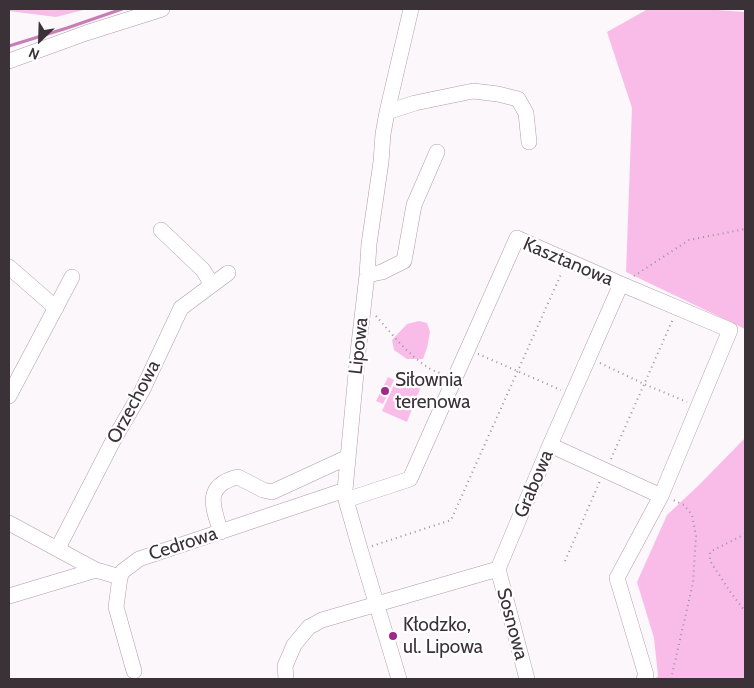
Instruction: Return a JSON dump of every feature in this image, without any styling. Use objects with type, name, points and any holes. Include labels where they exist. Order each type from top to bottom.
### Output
[{"type":"street","points":[[9,61],[86,33],[162,9]]},
{"type":"street","name":"Lipowa","points":[[399,679],[345,495],[369,244],[378,187],[383,134],[410,9]]},
{"type":"street","points":[[387,112],[415,103],[473,91],[498,94],[518,99],[526,113],[530,142]]},
{"type":"street","points":[[367,275],[382,272],[404,261],[414,205],[437,152]]},
{"type":"street","points":[[161,230],[203,270],[210,286]]},
{"type":"street","name":"Kasztanowa","points":[[345,495],[410,479],[517,238],[678,308],[738,329],[698,406],[660,496],[617,578],[646,675],[644,679]]},
{"type":"street","points":[[9,268],[56,308]]},
{"type":"street","name":"Orzechowa","points":[[58,548],[114,439],[142,391],[181,308],[228,273]]},
{"type":"street","points":[[9,396],[72,277]]},
{"type":"street","name":"Grabowa","points":[[498,569],[621,284]]},
{"type":"street","points":[[550,445],[660,496]]},
{"type":"street","points":[[221,532],[214,512],[213,499],[216,489],[229,479],[238,477],[263,490],[272,492],[348,457]]},
{"type":"street","name":"Cedrowa","points":[[120,577],[124,571],[139,559],[345,495]]},
{"type":"street","points":[[9,523],[96,570],[120,577],[116,608],[134,671]]},
{"type":"street","points":[[286,679],[285,666],[294,645],[310,627],[322,620],[498,569]]},
{"type":"street","name":"Sosnowa","points":[[498,569],[527,679]]},
{"type":"street","points":[[9,596],[96,570]]},
{"type":"path","points":[[621,284],[689,240],[745,229]]},
{"type":"path","points":[[360,550],[452,520],[567,261]]},
{"type":"path","points":[[565,561],[678,308]]},
{"type":"path","points":[[374,314],[414,356],[430,369],[455,378]]},
{"type":"path","points":[[468,349],[572,395]]},
{"type":"path","points":[[588,358],[698,406]]},
{"type":"path","points":[[660,496],[684,505],[692,514],[696,536],[693,583],[671,679]]},
{"type":"path","points":[[745,534],[710,552],[710,561],[745,611]]},
{"type":"shaded area","points":[[9,9],[87,9],[56,17],[9,11]]},
{"type":"shaded area","points":[[648,9],[703,9],[745,12],[745,329],[626,272],[632,108],[607,32]]},
{"type":"shaded area","points":[[419,321],[427,323],[430,332],[427,348],[423,359],[407,359],[394,350],[392,340],[407,324]]},
{"type":"shaded area","points":[[399,374],[422,384],[407,422],[382,411]]},
{"type":"shaded area","name":"Siłownia terenowa","points":[[388,377],[394,380],[383,404],[376,401]]},
{"type":"shaded area","points":[[745,438],[745,679],[655,679],[658,676],[654,638],[637,582],[667,515]]},
{"type":"waterway","points":[[9,46],[122,9]]},
{"type":"place","name":"Siłownia terenowa","points":[[385,391]]},
{"type":"place","name":"Kłodzko, ul. Lipowa","points":[[393,636]]}]
